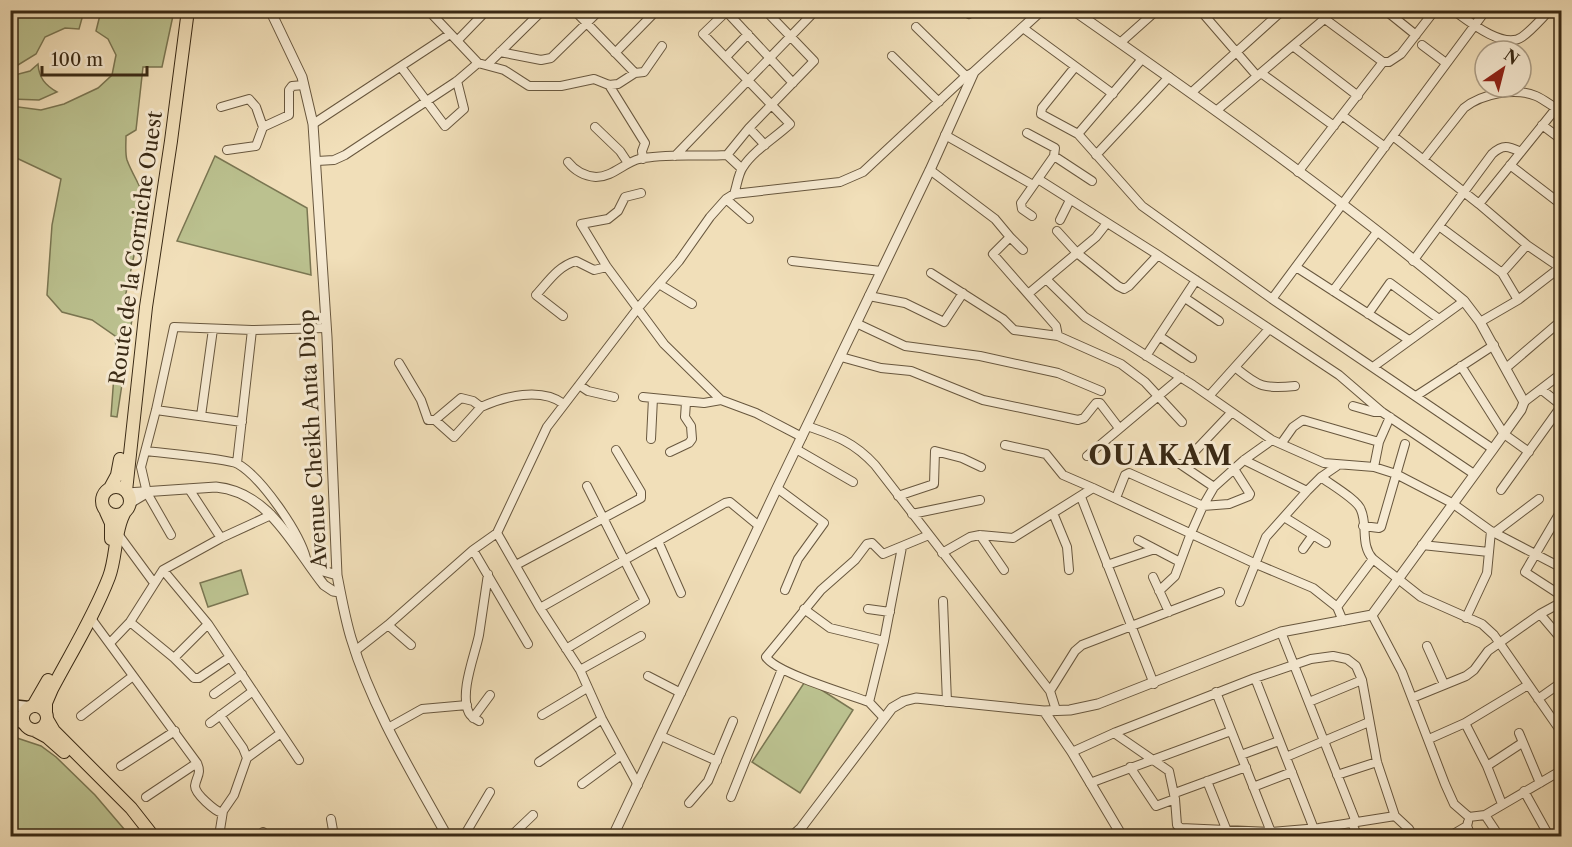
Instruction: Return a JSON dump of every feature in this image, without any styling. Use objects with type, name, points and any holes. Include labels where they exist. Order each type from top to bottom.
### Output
[{"type":"highway","name":"Route de la Corniche Ouest","points":[[110,488],[118,471],[144,264],[160,168],[180,10]]},
{"type":"highway","name":"Route de la Corniche Ouest","points":[[46,715],[46,703],[52,689],[110,574],[127,500],[146,307],[188,10]]},
{"type":"highway","points":[[106,512],[119,515],[127,500],[117,487],[105,491],[102,498],[102,506],[110,519],[112,532],[105,568],[95,592],[31,706],[23,713],[29,727],[58,746],[132,821],[144,837]]},
{"type":"highway","points":[[31,706],[40,707],[54,731],[131,808],[153,837]]},
{"type":"highway","points":[[29,727],[44,726],[46,715]]},
{"type":"main road","points":[[10,705],[31,706]]},
{"type":"main road","points":[[10,717],[29,727]]},
{"type":"street","points":[[265,10],[276,24]]},
{"type":"street","points":[[270,10],[276,24]]},
{"type":"street","points":[[457,40],[487,10]]},
{"type":"street","points":[[317,161],[340,158],[427,102],[500,52],[543,10]]},
{"type":"street","points":[[574,10],[635,73]]},
{"type":"street","points":[[500,52],[541,60],[551,58],[600,10]]},
{"type":"street","points":[[615,54],[657,10]]},
{"type":"street","points":[[727,155],[749,128],[814,61],[765,10]]},
{"type":"street","points":[[675,156],[816,10]]},
{"type":"street","points":[[964,10],[969,14],[973,10]]},
{"type":"street","points":[[356,651],[473,550],[497,533],[546,427],[726,199],[734,194],[840,182],[864,172],[1042,10]]},
{"type":"street","points":[[1073,10],[1298,172],[1464,301],[1494,345],[1524,402]]},
{"type":"street","points":[[1120,43],[1157,10]]},
{"type":"street","points":[[1200,10],[1236,52],[1259,74],[1334,126]]},
{"type":"street","points":[[1216,111],[1335,10]]},
{"type":"street","points":[[1385,10],[1416,35]]},
{"type":"street","points":[[1325,19],[1383,62],[1389,62],[1395,59],[1435,10]]},
{"type":"street","points":[[1453,10],[1473,25],[1505,41],[1521,38],[1550,10]]},
{"type":"street","points":[[1272,299],[1486,10]]},
{"type":"street","points":[[430,11],[450,34],[483,64],[504,70],[529,86],[561,86],[594,79],[609,85],[618,84],[635,73],[644,72],[662,46]]},
{"type":"street","points":[[734,194],[741,168],[755,153],[790,124],[703,34],[727,11],[793,83]]},
{"type":"street","points":[[1191,93],[1280,12]]},
{"type":"street","name":"Avenue Cheikh Anta Diop","points":[[276,24],[288,46],[304,86],[313,124],[326,328],[337,575],[340,592],[356,651],[388,729],[447,837]]},
{"type":"street","points":[[916,27],[970,74]]},
{"type":"street","points":[[1023,28],[1113,94]]},
{"type":"street","points":[[313,124],[450,34]]},
{"type":"street","points":[[726,57],[748,34]]},
{"type":"street","points":[[1422,45],[1446,63]]},
{"type":"street","points":[[1293,46],[1358,96]]},
{"type":"street","points":[[892,56],[939,102]]},
{"type":"street","points":[[1078,134],[1142,59]]},
{"type":"street","points":[[1298,172],[1383,62]]},
{"type":"street","points":[[401,67],[445,126],[464,109],[457,81]]},
{"type":"street","points":[[1075,67],[1042,108],[1041,114],[1078,134],[1142,206],[1272,299],[1493,449]]},
{"type":"street","points":[[613,837],[930,170],[970,74]]},
{"type":"street","points":[[1096,155],[1169,77]]},
{"type":"street","points":[[609,85],[645,143],[642,151],[643,159]]},
{"type":"street","points":[[263,127],[288,117],[289,90],[292,86],[304,86]]},
{"type":"street","points":[[1423,160],[1464,108],[1471,103],[1513,92],[1534,95],[1559,105],[1479,204]]},
{"type":"street","points":[[221,107],[249,99],[256,106],[263,127],[256,146],[227,150]]},
{"type":"street","points":[[1342,116],[1385,147]]},
{"type":"street","points":[[1542,125],[1562,140]]},
{"type":"street","points":[[594,127],[620,151],[628,163]]},
{"type":"street","points":[[749,128],[765,145]]},
{"type":"street","points":[[1027,133],[1055,148],[1054,156],[1035,182],[1021,207],[1032,216]]},
{"type":"street","points":[[945,135],[1070,200],[1158,255],[1339,375],[1382,412],[1474,474]]},
{"type":"street","points":[[1393,136],[1527,245],[1561,268],[1518,300],[1480,322]]},
{"type":"street","points":[[1413,261],[1492,154],[1501,146],[1508,146],[1521,152]]},
{"type":"street","points":[[568,162],[579,172],[595,177],[643,159],[675,156],[727,155],[741,168]]},
{"type":"street","points":[[1054,156],[1092,181]]},
{"type":"street","points":[[1510,165],[1562,205]]},
{"type":"street","points":[[930,170],[995,219],[1023,250]]},
{"type":"street","points":[[641,193],[625,197],[618,211],[608,219],[581,224],[607,267],[672,353],[721,400],[756,413],[802,437]]},
{"type":"street","points":[[726,199],[749,219]]},
{"type":"street","points":[[1060,220],[1070,200]]},
{"type":"street","points":[[1028,294],[1096,237],[1107,223]]},
{"type":"street","points":[[1439,226],[1502,273],[1518,300]]},
{"type":"street","points":[[1057,231],[1077,253],[1124,289],[1158,255]]},
{"type":"street","points":[[1333,291],[1377,232]]},
{"type":"street","points":[[1010,237],[993,254],[1056,326],[1058,336]]},
{"type":"street","points":[[1502,273],[1527,245]]},
{"type":"street","points":[[562,316],[536,295],[553,275],[576,261],[594,270],[607,267]]},
{"type":"street","points":[[792,261],[881,271]]},
{"type":"street","points":[[1296,267],[1409,340]]},
{"type":"street","points":[[931,273],[1003,319],[1014,330],[1058,336],[1121,364],[1158,394],[1182,422]]},
{"type":"street","points":[[1046,279],[1085,317],[1181,377],[1272,440],[1317,461],[1337,466],[1374,467],[1396,474],[1452,503],[1492,532],[1562,568]]},
{"type":"street","points":[[1146,356],[1196,280]]},
{"type":"street","points":[[1368,314],[1390,283],[1439,319]]},
{"type":"street","points":[[659,284],[692,304]]},
{"type":"street","points":[[869,296],[905,303],[944,322],[963,293]]},
{"type":"street","points":[[1185,298],[1220,321]]},
{"type":"street","points":[[1373,367],[1464,301]]},
{"type":"street","points":[[1506,368],[1562,320]]},
{"type":"street","points":[[856,323],[905,346],[980,356],[1058,373],[1101,391]]},
{"type":"street","points":[[171,536],[147,493],[141,467],[174,327],[252,330],[326,328]]},
{"type":"street","points":[[201,416],[213,329]]},
{"type":"street","points":[[1209,396],[1236,369],[1269,329]]},
{"type":"street","points":[[237,463],[252,330]]},
{"type":"street","points":[[1160,336],[1192,358]]},
{"type":"street","points":[[1416,396],[1494,345]]},
{"type":"street","points":[[841,357],[881,368],[911,371],[983,400],[1078,420],[1084,418],[1096,403],[1100,403],[1119,428]]},
{"type":"street","points":[[399,363],[421,400],[428,420],[435,420],[461,398],[473,401],[481,407]]},
{"type":"street","points":[[1461,366],[1504,434],[1529,452]]},
{"type":"street","points":[[1236,369],[1258,386],[1278,388],[1295,386]]},
{"type":"street","points":[[792,837],[892,708],[904,701],[916,698],[1044,711],[1070,710],[1098,705],[1281,632],[1372,615],[1504,434],[1524,402],[1562,373]]},
{"type":"street","points":[[1087,456],[1181,377]]},
{"type":"street","points":[[579,385],[592,392],[614,397]]},
{"type":"street","points":[[1501,490],[1561,405],[1542,390]]},
{"type":"street","points":[[435,420],[454,437],[481,407],[506,397],[552,396],[564,404]]},
{"type":"street","points":[[644,397],[704,403],[721,400]]},
{"type":"street","points":[[651,439],[653,398]]},
{"type":"street","points":[[670,452],[689,443],[692,439],[691,426],[685,417],[686,402]]},
{"type":"street","points":[[1353,406],[1382,412]]},
{"type":"street","points":[[156,410],[242,422]]},
{"type":"street","points":[[1196,450],[1231,412]]},
{"type":"street","points":[[1374,467],[1379,442],[1390,417]]},
{"type":"street","points":[[1281,444],[1293,427],[1303,420],[1379,442]]},
{"type":"street","points":[[807,426],[843,439],[862,451],[875,465],[1050,692],[1056,710]]},
{"type":"street","points":[[1159,591],[1172,580],[1203,506],[1214,487],[1244,460],[1272,440]]},
{"type":"street","points":[[1363,526],[1380,528],[1405,444]]},
{"type":"street","points":[[1005,446],[1046,454],[1063,475],[1313,588],[1337,607],[1343,621]]},
{"type":"street","points":[[796,449],[853,482]]},
{"type":"street","points":[[516,565],[641,498],[642,495],[616,450]]},
{"type":"street","points":[[146,451],[237,463],[267,491],[300,541],[306,560]]},
{"type":"street","points":[[898,496],[934,484],[935,451],[962,458],[981,467]]},
{"type":"street","points":[[1244,460],[1307,491]]},
{"type":"street","points":[[1180,464],[1214,487]]},
{"type":"street","points":[[1240,602],[1266,537],[1321,477],[1337,466]]},
{"type":"street","points":[[1116,498],[1125,475],[1129,473],[1203,506],[1229,504],[1249,496],[1251,492],[1234,469]]},
{"type":"street","points":[[1321,477],[1359,506],[1366,551],[1373,559],[1421,597],[1482,624],[1494,635],[1562,733]]},
{"type":"street","points":[[566,649],[644,603],[605,517],[587,486]]},
{"type":"street","points":[[127,500],[147,493],[189,489],[216,487],[237,491],[255,500],[271,515],[324,585],[333,591],[340,592]]},
{"type":"street","points":[[777,488],[824,523],[801,555],[785,590]]},
{"type":"street","points":[[942,553],[970,537],[980,535],[1013,538],[1081,498],[1093,488]]},
{"type":"street","points":[[189,489],[221,538]]},
{"type":"street","points":[[1081,498],[1154,684]]},
{"type":"street","points":[[1466,618],[1486,573],[1492,532],[1539,499]]},
{"type":"street","points":[[912,514],[980,500]]},
{"type":"street","points":[[540,608],[730,502],[759,526]]},
{"type":"street","points":[[1562,508],[1525,572],[1562,596]]},
{"type":"street","points":[[1053,513],[1067,548],[1069,570]]},
{"type":"street","points":[[110,643],[130,622],[163,570],[221,538],[271,515]]},
{"type":"street","points":[[1284,517],[1326,543]]},
{"type":"street","points":[[497,533],[540,608],[580,670],[620,756],[638,785]]},
{"type":"street","points":[[118,534],[154,583]]},
{"type":"street","points":[[980,535],[1004,570]]},
{"type":"street","points":[[1303,549],[1313,535]]},
{"type":"street","points":[[884,718],[869,702],[782,669],[766,657],[804,609],[834,577],[855,560],[870,542],[883,554],[929,536]]},
{"type":"street","points":[[1138,540],[1180,562]]},
{"type":"street","points":[[658,541],[681,593]]},
{"type":"street","points":[[1422,545],[1489,552]]},
{"type":"street","points":[[869,702],[884,641],[902,547]]},
{"type":"street","points":[[1107,565],[1155,549]]},
{"type":"street","points":[[473,550],[528,644]]},
{"type":"street","points":[[1337,607],[1373,559]]},
{"type":"street","points":[[313,568],[337,575]]},
{"type":"street","points":[[163,570],[208,624],[299,760]]},
{"type":"street","points":[[488,574],[479,634],[468,674],[468,711],[476,720],[490,695]]},
{"type":"street","points":[[1153,577],[1169,612]]},
{"type":"street","points":[[1050,692],[1075,651],[1082,645],[1220,592]]},
{"type":"street","points":[[943,601],[947,702]]},
{"type":"street","points":[[1412,698],[1466,676],[1474,670],[1488,651],[1540,614],[1562,602]]},
{"type":"street","points":[[804,609],[830,628],[884,641]]},
{"type":"street","points":[[868,609],[890,612]]},
{"type":"street","points":[[1540,614],[1562,640]]},
{"type":"street","points":[[1372,615],[1402,672],[1445,784],[1454,804],[1468,822],[1471,837]]},
{"type":"street","points":[[90,617],[197,764],[200,774],[195,786],[196,790],[212,808],[222,813]]},
{"type":"street","points":[[130,622],[196,679],[230,657]]},
{"type":"street","points":[[174,658],[208,624]]},
{"type":"street","points":[[388,625],[411,645]]},
{"type":"street","points":[[1281,632],[1337,775],[1357,837]]},
{"type":"street","points":[[580,670],[641,636]]},
{"type":"street","points":[[1427,646],[1444,684]]},
{"type":"street","points":[[1072,752],[1216,692],[1311,659],[1333,656],[1347,659],[1356,666],[1362,680],[1377,762],[1395,816],[1409,829],[1413,837]]},
{"type":"street","points":[[731,797],[782,669]]},
{"type":"street","points":[[214,694],[242,674]]},
{"type":"street","points":[[81,716],[134,676]]},
{"type":"street","points":[[648,676],[681,693]]},
{"type":"street","points":[[1255,678],[1318,831]]},
{"type":"street","points":[[1309,702],[1362,680]]},
{"type":"street","points":[[1538,699],[1562,682]]},
{"type":"street","points":[[1429,739],[1465,723],[1528,684]]},
{"type":"street","points":[[542,716],[587,688]]},
{"type":"street","points":[[210,723],[253,691]]},
{"type":"street","points":[[1216,692],[1271,831]]},
{"type":"street","points":[[388,729],[422,709],[467,705]]},
{"type":"street","points":[[1044,711],[1072,752],[1122,837]]},
{"type":"street","points":[[220,715],[243,748],[247,758]]},
{"type":"street","points":[[538,762],[602,719]]},
{"type":"street","points":[[689,803],[704,787],[733,721]]},
{"type":"street","points":[[1286,757],[1369,723]]},
{"type":"street","points":[[1465,723],[1487,766],[1502,804]]},
{"type":"street","points":[[121,766],[175,731]]},
{"type":"street","points":[[1090,783],[1231,731]]},
{"type":"street","points":[[219,837],[222,813],[234,795],[247,758],[281,733]]},
{"type":"street","points":[[1114,733],[1169,771],[1179,827],[1199,833],[1318,831],[1354,822],[1395,816]]},
{"type":"street","points":[[1519,733],[1540,783]]},
{"type":"street","points":[[661,736],[717,761]]},
{"type":"street","points":[[1241,755],[1279,741]]},
{"type":"street","points":[[1487,766],[1522,743]]},
{"type":"street","points":[[582,784],[620,756]]},
{"type":"street","points":[[1337,775],[1377,762]]},
{"type":"street","points":[[146,797],[197,764]]},
{"type":"street","points":[[1130,767],[1156,806],[1207,781],[1246,767]]},
{"type":"street","points":[[1450,837],[1468,822],[1485,815],[1562,770]]},
{"type":"street","points":[[1253,787],[1292,772]]},
{"type":"street","points":[[1207,781],[1227,831]]},
{"type":"street","points":[[1524,791],[1547,834],[1536,837]]},
{"type":"street","points":[[464,837],[490,792]]},
{"type":"street","points":[[511,837],[533,815]]},
{"type":"street","points":[[1485,815],[1499,837]]},
{"type":"street","points":[[331,819],[334,837]]},
{"type":"green space","points":[[11,10],[84,11],[79,29],[65,28],[45,37],[36,54],[18,65],[11,66]]},
{"type":"green space","points":[[101,11],[174,11],[162,67],[143,67],[136,130],[126,136],[127,160],[144,195],[146,212],[139,232],[123,307],[132,319],[117,417],[111,416],[115,336],[92,320],[62,312],[47,295],[52,225],[61,179],[10,155],[11,106],[41,110],[64,104],[98,88],[112,75],[116,55],[108,39],[96,31]]},
{"type":"green space","points":[[38,64],[43,81],[57,92],[39,100],[11,99],[11,76],[30,71]]},
{"type":"green space","points":[[215,156],[307,208],[311,275],[177,241]]},
{"type":"green space","points":[[241,570],[248,594],[208,607],[200,583]]},
{"type":"green space","points":[[806,680],[853,710],[800,793],[752,762]]},
{"type":"green space","points":[[11,736],[41,746],[56,757],[95,795],[130,836],[11,836]]},
{"type":"district","name":"OUAKAM","points":[[1161,456]]}]
